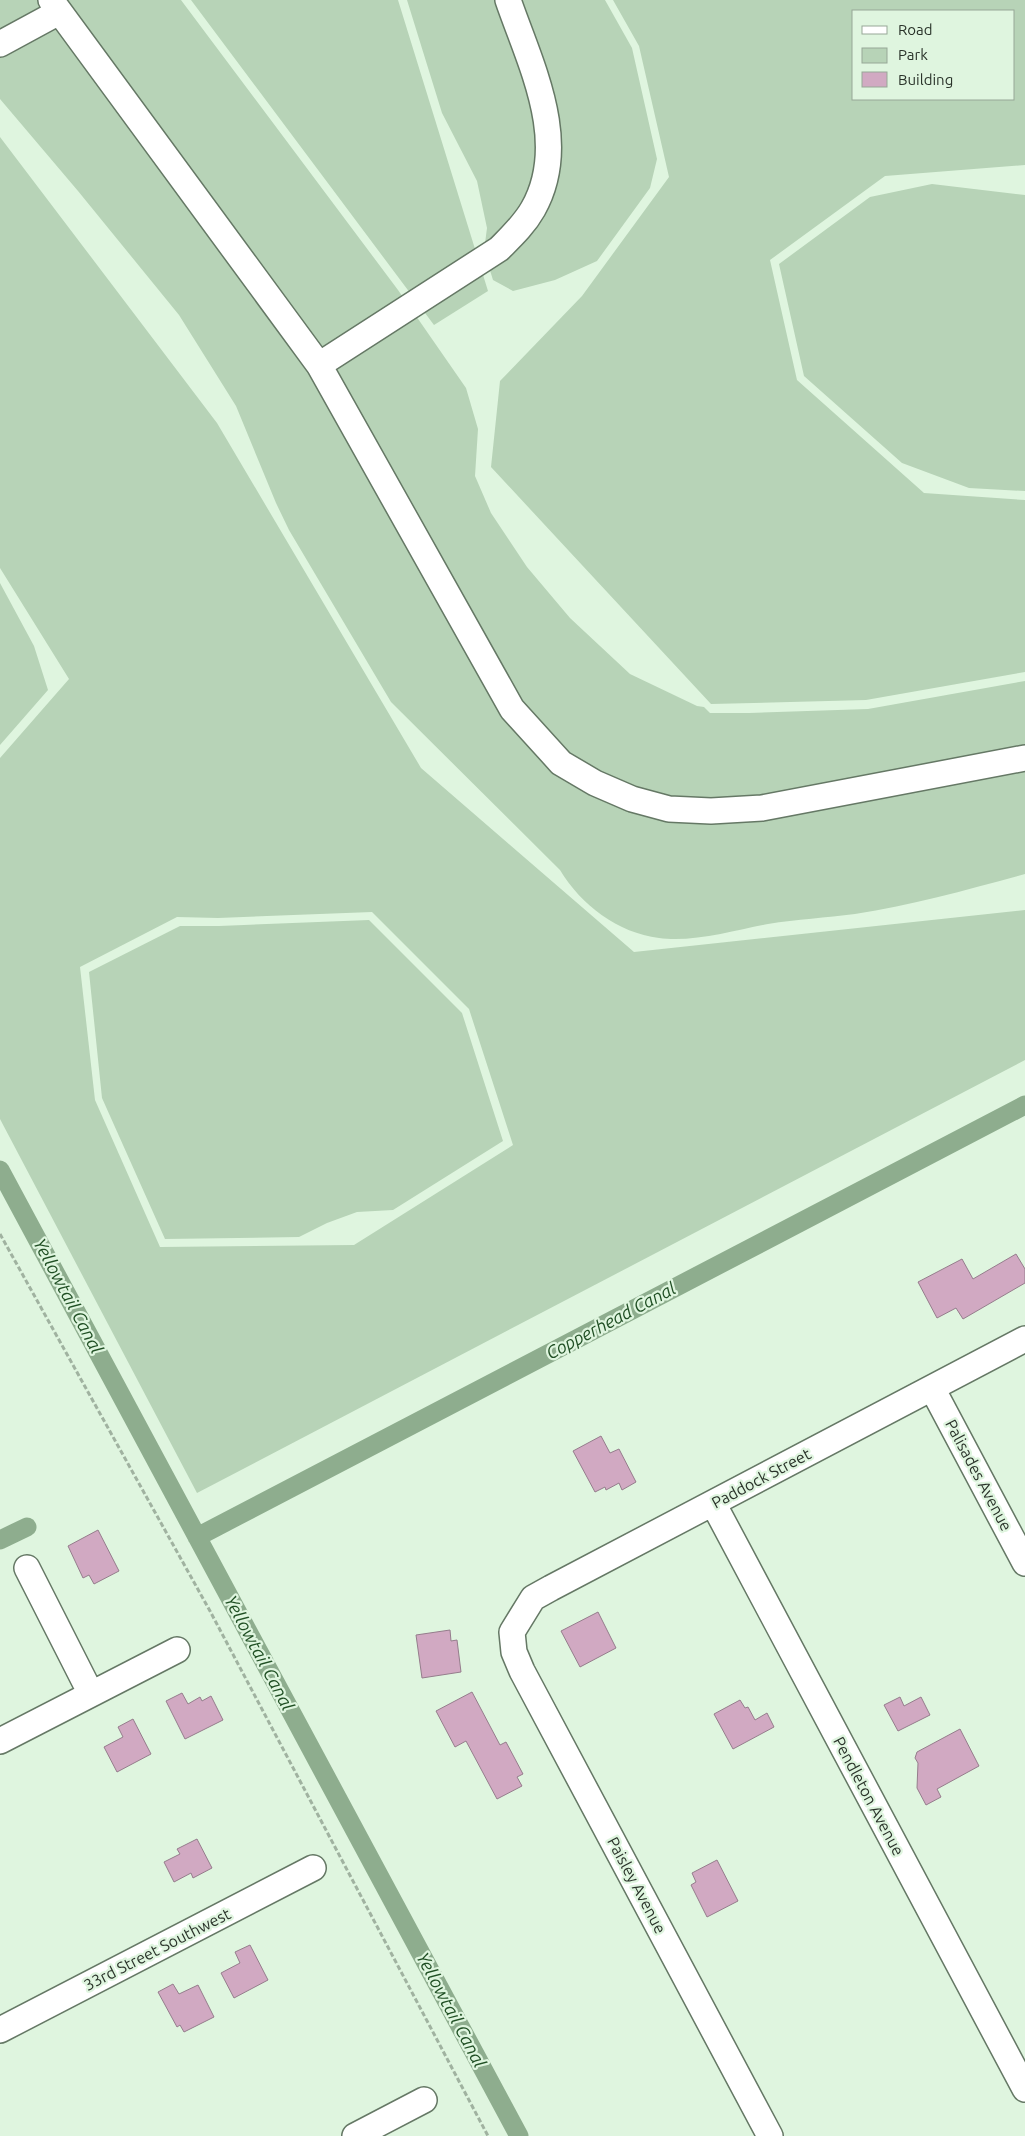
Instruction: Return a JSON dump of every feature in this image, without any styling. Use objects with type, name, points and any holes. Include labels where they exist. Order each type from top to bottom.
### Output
[{"type":"street","points":[[319,365],[499,250],[518,230],[534,208],[544,181],[549,157],[548,130],[541,95],[508,0]]},
{"type":"street","points":[[0,44],[55,6],[319,365],[512,709],[561,763],[595,783],[632,799],[669,808],[711,812],[762,808],[1025,758]]},
{"type":"street","name":"Paddock Street","points":[[512,1632],[533,1598],[1025,1339]]},
{"type":"street","name":"Palisades Avenue","points":[[932,1388],[1025,1563]]},
{"type":"street","name":"Pendleton Avenue","points":[[713,1503],[1025,2089]]},
{"type":"street","points":[[27,1568],[91,1694]]},
{"type":"street","name":"Paisley Avenue","points":[[512,1632],[514,1652],[522,1671],[770,2136]]},
{"type":"street","points":[[0,1741],[177,1650]]},
{"type":"street","name":"33rd Street Southwest","points":[[0,2030],[313,1868]]},
{"type":"street","points":[[355,2136],[424,2100]]},
{"type":"path","points":[[0,1234],[210,1611],[488,2136]]},
{"type":"green space","points":[[0,0],[181,0],[398,290],[466,388],[478,429],[475,476],[491,513],[527,567],[570,618],[630,674],[697,706],[704,707],[710,713],[868,709],[1025,681],[1025,874],[898,906],[844,915],[779,922],[685,939],[659,938],[629,930],[615,924],[590,906],[560,870],[391,702],[289,530],[236,406],[179,315],[0,99]]},
{"type":"green space","points":[[191,0],[398,0],[488,291],[434,325]]},
{"type":"green space","points":[[407,0],[605,0],[632,48],[657,159],[650,188],[597,261],[555,280],[513,291],[493,280],[484,251],[487,228],[477,181],[442,113]]},
{"type":"green space","points":[[613,0],[1025,0],[1025,165],[885,176],[770,260],[797,380],[924,493],[1025,500],[1025,672],[866,700],[711,704],[491,467],[500,381],[582,296],[669,177],[639,46]]},
{"type":"green space","points":[[0,137],[217,423],[421,768],[634,952],[1025,910],[1025,1060],[197,1493],[0,1119],[0,758],[69,679],[0,568]],"holes":[[[372,912],[469,1009],[513,1145],[354,1245],[160,1247],[95,1100],[80,967],[177,917],[218,918]]]},
{"type":"green space","points":[[932,184],[1025,195],[1025,491],[969,488],[902,463],[804,376],[779,264],[870,197]]},
{"type":"green space","points":[[0,583],[34,646],[48,690],[0,745]]},
{"type":"green space","points":[[369,920],[462,1013],[503,1141],[393,1210],[357,1212],[327,1223],[299,1237],[165,1239],[102,1098],[89,972],[180,926]]},
{"type":"building","points":[[1016,1254],[1025,1269],[1025,1283],[963,1319],[956,1308],[937,1318],[918,1282],[962,1259],[973,1279]]},
{"type":"building","points":[[601,1436],[610,1453],[619,1449],[636,1482],[622,1490],[619,1483],[606,1490],[605,1487],[595,1492],[573,1451]]},
{"type":"building","points":[[98,1530],[119,1571],[94,1584],[89,1575],[83,1578],[68,1546]]},
{"type":"building","points":[[598,1612],[616,1648],[580,1667],[561,1631]]},
{"type":"building","points":[[450,1630],[451,1641],[457,1640],[461,1672],[422,1678],[416,1635]]},
{"type":"building","points":[[472,1692],[500,1745],[506,1742],[523,1774],[517,1777],[522,1786],[497,1799],[466,1741],[455,1747],[436,1711]]},
{"type":"building","points":[[182,1693],[188,1704],[200,1697],[202,1701],[211,1696],[223,1720],[185,1739],[166,1701]]},
{"type":"building","points":[[900,1697],[904,1706],[921,1697],[930,1715],[898,1731],[884,1705]]},
{"type":"building","points":[[740,1700],[745,1708],[748,1707],[755,1720],[767,1713],[774,1727],[733,1749],[714,1714]]},
{"type":"building","points":[[133,1719],[151,1754],[117,1772],[104,1747],[123,1737],[118,1727]]},
{"type":"building","points":[[960,1729],[979,1766],[937,1789],[941,1797],[926,1805],[917,1788],[918,1763],[915,1758],[917,1752]]},
{"type":"building","points":[[197,1839],[212,1868],[193,1878],[191,1873],[174,1882],[164,1862],[180,1854],[177,1849]]},
{"type":"building","points":[[717,1860],[738,1901],[707,1917],[691,1885],[696,1882],[692,1873]]},
{"type":"building","points":[[250,1945],[268,1980],[234,1998],[221,1973],[240,1963],[235,1952]]},
{"type":"building","points":[[173,1984],[179,1994],[198,1985],[214,2017],[184,2032],[180,2025],[177,2027],[158,1992]]},
{"type":"waterway","name":"Copperhead Canal","points":[[197,1537],[1025,1105]]},
{"type":"waterway","name":"Yellowtail Canal","points":[[0,1170],[519,2136]]},
{"type":"waterway","points":[[0,1540],[27,1527]]}]
